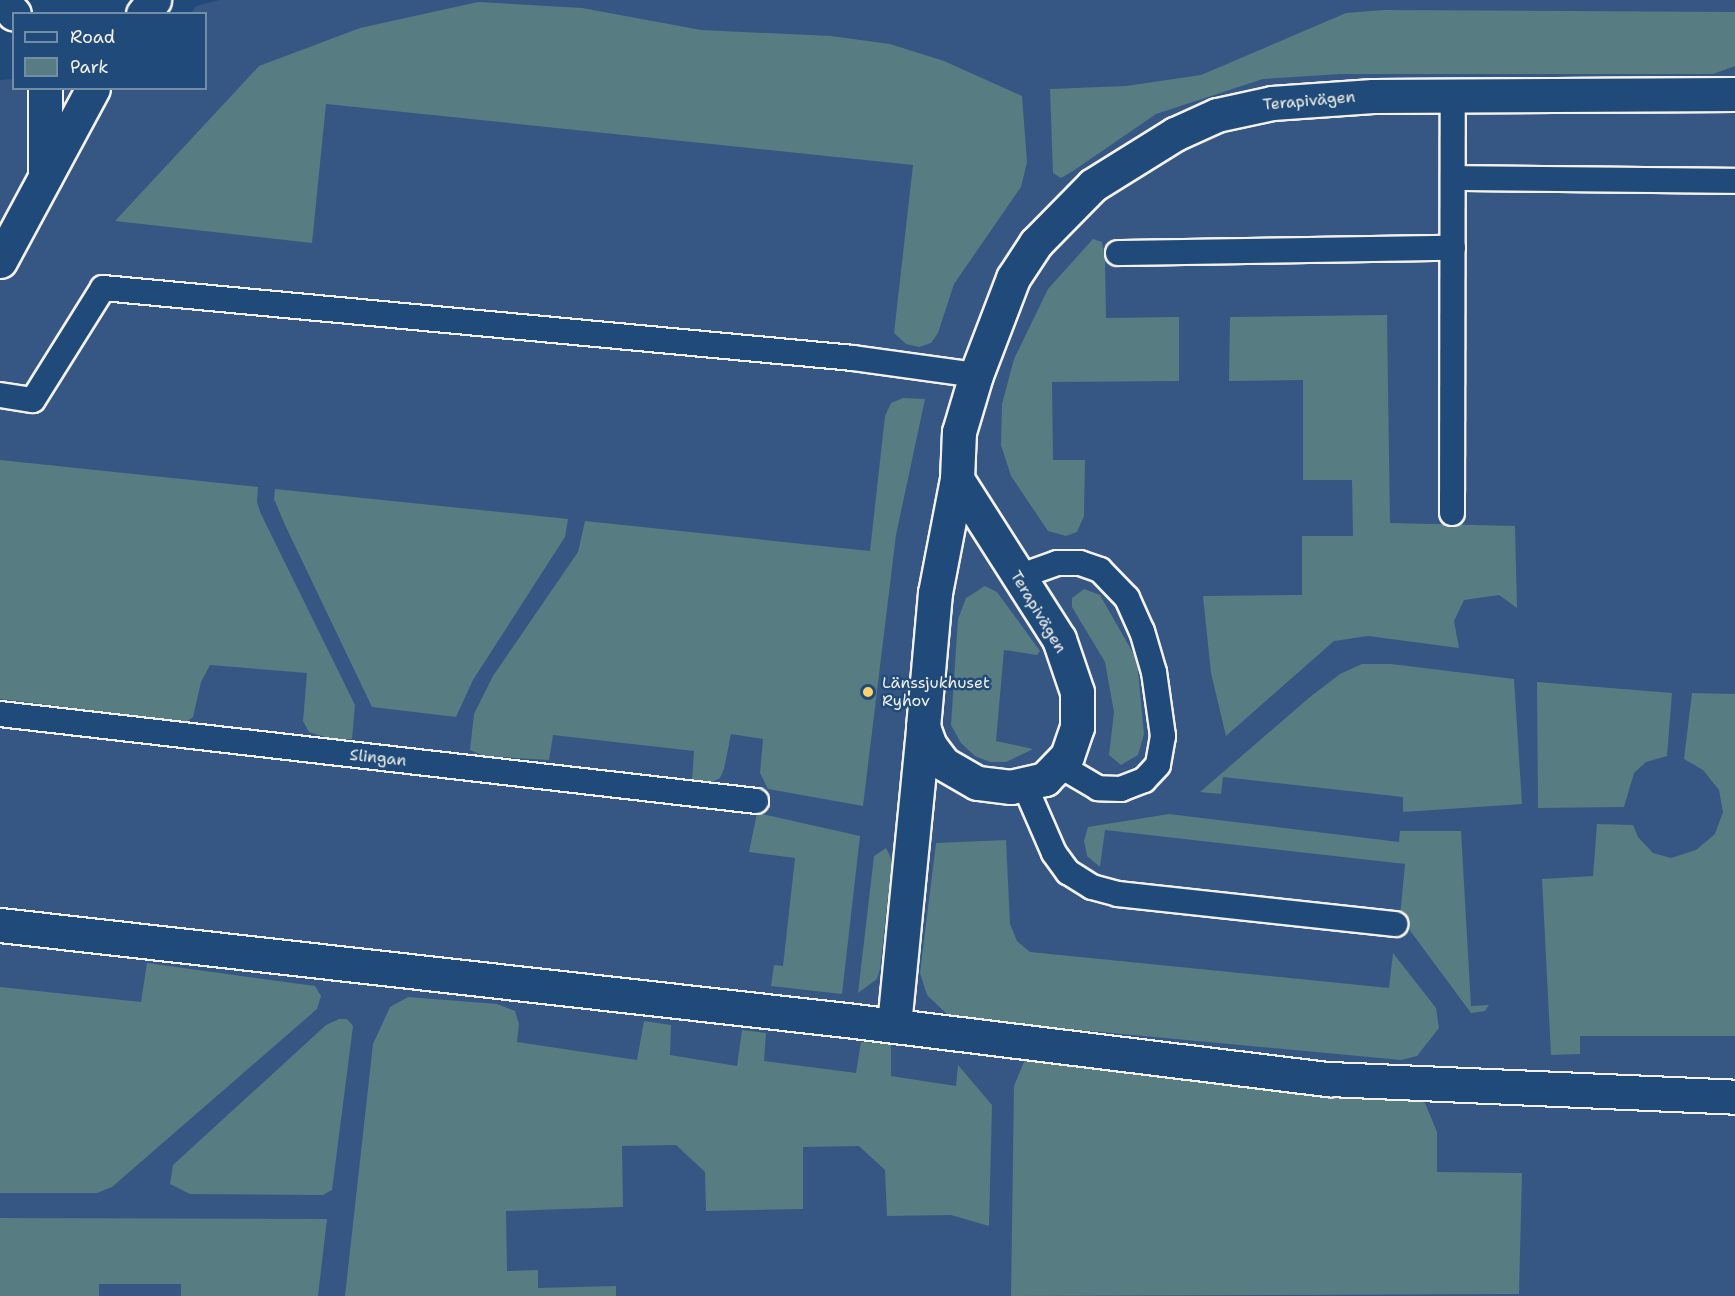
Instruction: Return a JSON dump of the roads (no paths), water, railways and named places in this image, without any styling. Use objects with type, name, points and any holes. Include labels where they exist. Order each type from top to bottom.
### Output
[{"type":"street","points":[[2,0],[12,12]]},
{"type":"street","points":[[144,12],[154,0]]},
{"type":"street","points":[[45,90],[45,180]]},
{"type":"street","points":[[0,261],[92,90]]},
{"type":"street","name":"Terapivägen","points":[[957,479],[1059,639],[1077,692],[1077,727],[1067,756],[1045,779],[1011,787],[977,783],[943,763],[930,746],[923,726],[935,593],[957,479],[959,432],[976,375],[1013,278],[1036,243],[1093,186],[1119,166],[1217,115],[1272,103],[1453,95],[1735,94]]},
{"type":"street","points":[[894,1025],[923,726]]},
{"type":"street","points":[[0,925],[894,1025],[1329,1079],[1735,1097]]},
{"type":"lane","points":[[1452,513],[1453,95]]},
{"type":"lane","points":[[1453,178],[1735,181]]},
{"type":"lane","points":[[1118,253],[1453,248]]},
{"type":"lane","points":[[0,395],[33,400],[103,288],[853,358],[976,375]]},
{"type":"lane","points":[[1018,577],[1057,563],[1080,563],[1100,570],[1127,598],[1154,672],[1163,736],[1158,765],[1144,780],[1121,789],[1098,788],[1077,779],[1059,765]]},
{"type":"lane","name":"Slingan","points":[[0,714],[756,801]]},
{"type":"lane","points":[[1024,784],[1054,853],[1068,872],[1092,887],[1118,894],[1395,924]]},
{"type":"place","name":"Länssjukhuset Ryhov","points":[[868,692]]}]
